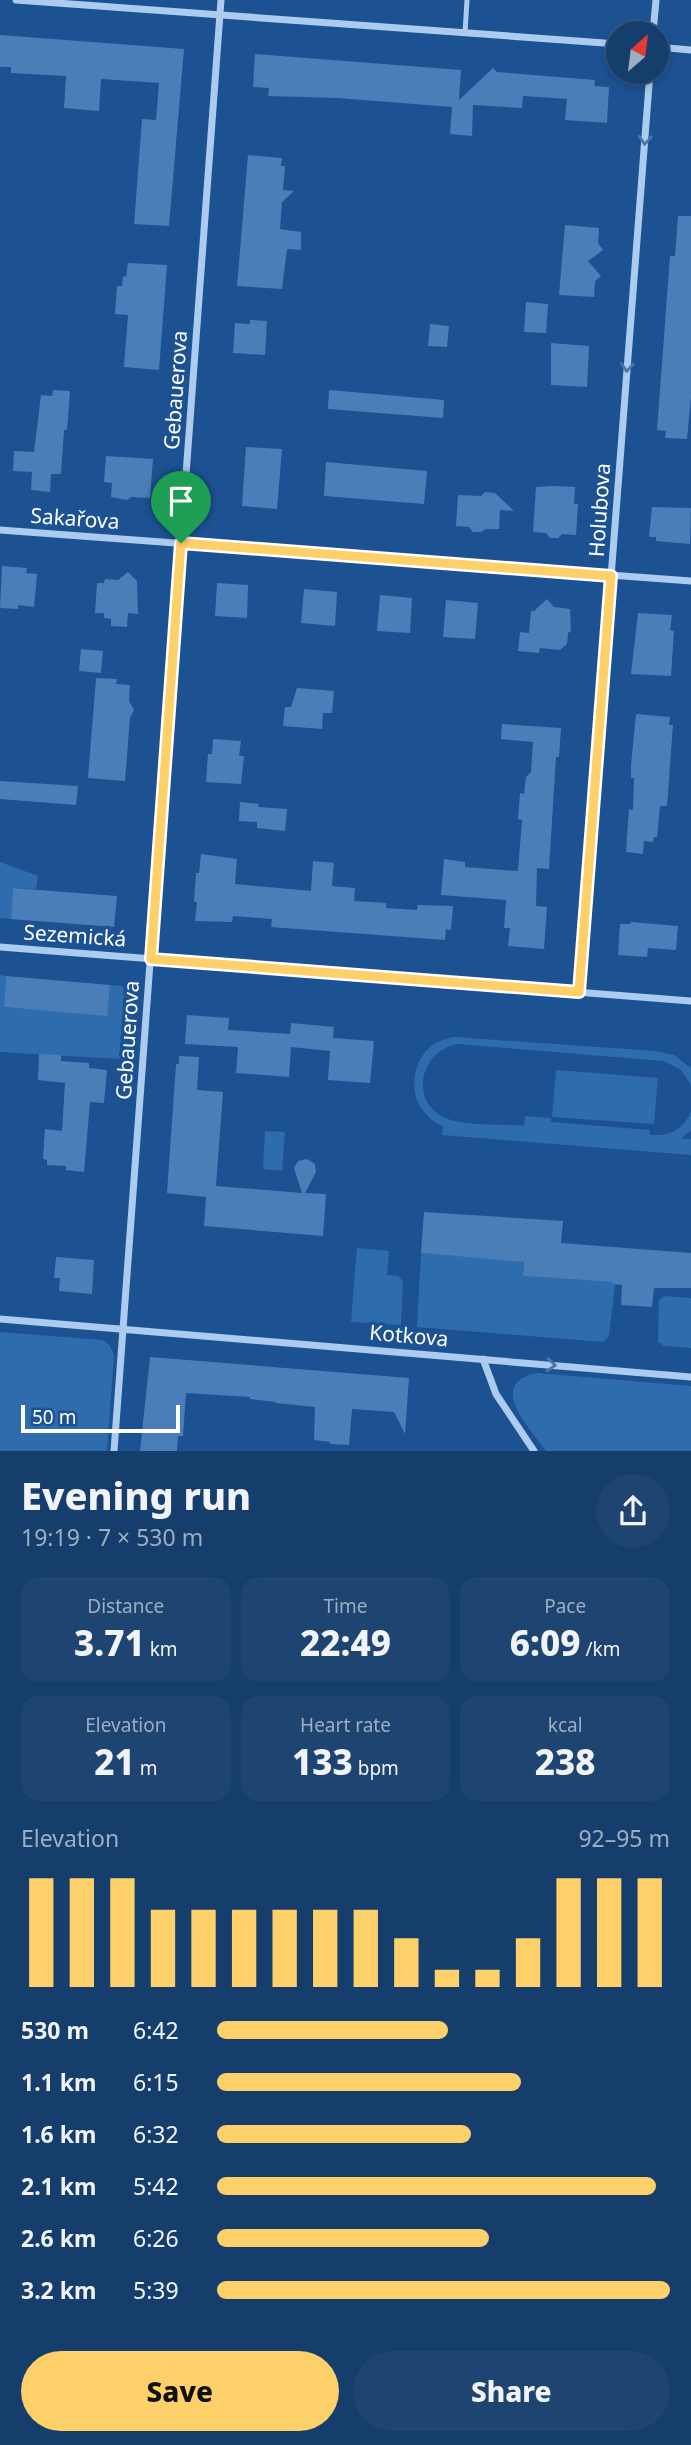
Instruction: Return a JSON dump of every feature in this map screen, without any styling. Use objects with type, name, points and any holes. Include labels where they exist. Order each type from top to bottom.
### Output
[{"type":"street","points":[[16,0],[606,43]]},
{"type":"street","name":"Gebauerova","points":[[114,1451],[221,0]]},
{"type":"street","points":[[654,21],[656,0]]},
{"type":"street","points":[[669,48],[691,50]]},
{"type":"street","name":"Holubova","points":[[579,992],[649,84]]},
{"type":"street","name":"Sakařova","points":[[0,530],[691,582]]},
{"type":"street","name":"Sezemická","points":[[0,947],[691,1001]]},
{"type":"street","name":"Kotkova","points":[[0,1319],[691,1377]]},
{"type":"street","points":[[483,1359],[496,1394],[534,1451]]},
{"type":"lane","points":[[465,33],[467,0]]},
{"type":"shaded area","points":[[0,862],[38,876],[36,889],[13,888],[11,919],[0,918]]},
{"type":"shaded area","points":[[0,975],[6,976],[4,1007],[106,1015],[110,985],[122,986],[125,991],[120,1059],[0,1052]]},
{"type":"shaded area","points":[[454,1037],[655,1051],[674,1055],[691,1068],[691,1085],[681,1070],[664,1061],[457,1044],[434,1057],[423,1079],[423,1091],[427,1102],[436,1112],[448,1119],[475,1124],[524,1126],[525,1116],[551,1118],[551,1122],[650,1130],[650,1135],[657,1135],[679,1128],[691,1112],[691,1130],[681,1139],[691,1139],[691,1155],[442,1135],[443,1127],[426,1114],[418,1102],[415,1077],[419,1061],[429,1048]]},
{"type":"shaded area","points":[[556,1070],[658,1078],[654,1124],[552,1117]]},
{"type":"shaded area","points":[[265,1131],[285,1132],[282,1171],[263,1169]]},
{"type":"shaded area","points":[[357,1248],[389,1251],[387,1275],[398,1276],[403,1281],[401,1325],[351,1322]]},
{"type":"shaded area","points":[[524,1252],[523,1276],[612,1282],[615,1285],[609,1336],[603,1342],[417,1327],[421,1253],[495,1259]]},
{"type":"shaded area","points":[[664,1296],[691,1298],[691,1348],[664,1346],[658,1342],[659,1300]]},
{"type":"shaded area","points":[[0,1332],[103,1340],[110,1346],[114,1355],[107,1451],[0,1451]]},
{"type":"shaded area","points":[[537,1373],[691,1386],[691,1451],[546,1451],[522,1419],[513,1396],[514,1386],[522,1379]]},
{"type":"building","points":[[0,35],[184,49],[169,226],[134,224],[142,119],[156,120],[159,83],[101,79],[99,111],[64,108],[66,76],[11,73],[11,67],[0,67]]},
{"type":"building","points":[[255,54],[461,70],[459,100],[493,68],[497,72],[595,80],[594,86],[609,87],[607,123],[565,120],[567,99],[523,96],[522,108],[473,105],[472,136],[450,134],[452,107],[338,98],[268,96],[269,88],[253,87]]},
{"type":"building","points":[[248,155],[282,158],[281,166],[285,166],[283,190],[294,191],[282,202],[280,229],[301,232],[301,250],[287,249],[282,289],[237,286]]},
{"type":"building","points":[[678,216],[691,216],[691,397],[687,439],[665,438],[666,431],[657,430],[670,256],[675,256]]},
{"type":"building","points":[[565,225],[599,228],[598,243],[603,250],[588,261],[601,276],[595,281],[594,297],[559,295]]},
{"type":"building","points":[[128,263],[167,265],[159,370],[124,367],[128,315],[115,314],[117,286],[122,286]]},
{"type":"building","points":[[526,302],[548,304],[546,333],[524,332]]},
{"type":"building","points":[[250,320],[267,321],[265,355],[233,353],[235,323],[250,324]]},
{"type":"building","points":[[430,324],[449,326],[447,347],[428,346]]},
{"type":"building","points":[[551,343],[589,346],[587,387],[551,385]]},
{"type":"building","points":[[53,390],[70,391],[61,474],[51,474],[50,492],[31,490],[32,472],[13,471],[14,451],[34,452],[41,395],[52,396]]},
{"type":"building","points":[[329,390],[444,400],[443,418],[328,409]]},
{"type":"building","points":[[246,447],[282,449],[277,509],[242,506]]},
{"type":"building","points":[[106,456],[153,459],[150,498],[131,497],[127,500],[111,497],[112,483],[104,482]]},
{"type":"building","points":[[326,462],[427,471],[424,504],[324,496]]},
{"type":"building","points":[[536,487],[575,487],[574,504],[578,504],[576,535],[562,534],[558,538],[550,538],[546,533],[533,532]]},
{"type":"building","points":[[485,492],[495,493],[514,511],[500,510],[499,529],[473,532],[469,527],[456,526],[458,495],[481,496]]},
{"type":"building","points":[[652,507],[691,508],[690,544],[656,541],[656,537],[649,537]]},
{"type":"building","points":[[2,566],[27,568],[26,573],[37,574],[34,607],[18,605],[18,609],[0,608]]},
{"type":"building","points":[[128,572],[137,581],[138,614],[128,613],[127,627],[111,626],[111,619],[104,618],[104,613],[95,613],[97,583],[104,583],[105,579],[118,580]]},
{"type":"building","points":[[217,583],[248,585],[247,618],[215,616]]},
{"type":"building","points":[[304,589],[337,592],[335,626],[301,623]]},
{"type":"building","points":[[380,595],[412,598],[410,633],[377,631]]},
{"type":"building","points":[[547,599],[554,607],[570,609],[571,631],[568,633],[567,644],[560,650],[540,648],[539,653],[518,651],[520,632],[529,633],[531,611]]},
{"type":"building","points":[[446,600],[478,603],[475,639],[443,637]]},
{"type":"building","points":[[638,613],[672,615],[670,630],[674,631],[671,676],[631,674]]},
{"type":"building","points":[[81,649],[103,651],[101,673],[79,671]]},
{"type":"building","points":[[96,678],[117,679],[116,684],[130,685],[129,701],[134,710],[130,718],[125,781],[88,778]]},
{"type":"building","points":[[297,688],[334,691],[332,713],[323,713],[322,729],[283,726],[285,707],[291,707]]},
{"type":"building","points":[[636,714],[670,717],[669,725],[673,725],[667,806],[660,806],[657,837],[654,837],[653,842],[644,841],[643,854],[626,852],[629,809],[633,810],[634,778],[631,778],[631,765]]},
{"type":"building","points":[[502,724],[561,728],[559,757],[556,757],[549,869],[537,868],[536,906],[547,907],[544,949],[508,946],[510,928],[504,928],[506,900],[441,895],[444,859],[465,862],[465,867],[518,871],[522,820],[518,819],[520,793],[524,794],[526,777],[531,772],[533,742],[501,739]]},
{"type":"building","points":[[213,739],[241,741],[239,756],[244,756],[241,784],[206,782],[208,754],[212,754]]},
{"type":"building","points":[[0,781],[78,786],[76,805],[0,799]]},
{"type":"building","points":[[240,802],[259,804],[258,807],[287,809],[285,831],[257,828],[257,822],[239,821]]},
{"type":"building","points":[[201,854],[237,859],[235,884],[311,891],[313,861],[334,863],[332,886],[355,888],[354,901],[386,903],[386,908],[417,910],[418,905],[453,906],[451,930],[446,929],[445,940],[271,927],[272,919],[233,916],[232,922],[195,921],[196,873],[199,873]]},
{"type":"building","points":[[13,888],[117,896],[114,927],[11,919]]},
{"type":"building","points":[[631,922],[678,926],[676,950],[648,948],[647,957],[618,955],[620,924]]},
{"type":"building","points":[[6,976],[110,985],[107,1016],[4,1007]]},
{"type":"building","points":[[187,1015],[229,1018],[228,1030],[290,1034],[291,1023],[334,1027],[333,1038],[374,1041],[370,1083],[328,1080],[330,1051],[291,1047],[289,1077],[236,1073],[238,1047],[185,1044]]},
{"type":"building","points":[[39,1054],[61,1055],[61,1061],[89,1063],[89,1068],[107,1070],[104,1103],[90,1102],[84,1172],[66,1170],[66,1166],[47,1165],[47,1160],[43,1159],[45,1129],[62,1131],[65,1083],[38,1080]]},
{"type":"building","points":[[179,1056],[199,1057],[197,1090],[223,1092],[216,1186],[302,1193],[294,1168],[298,1161],[307,1159],[315,1164],[316,1172],[305,1193],[326,1194],[323,1236],[204,1226],[206,1197],[167,1193],[176,1064],[179,1064]]},
{"type":"building","points":[[424,1212],[563,1221],[561,1243],[691,1253],[691,1288],[654,1288],[652,1307],[621,1305],[622,1285],[612,1282],[523,1276],[524,1262],[421,1253]]},
{"type":"building","points":[[56,1257],[94,1260],[92,1294],[59,1291],[60,1278],[54,1278]]},
{"type":"building","points":[[150,1357],[409,1378],[405,1434],[394,1412],[352,1409],[349,1445],[330,1444],[314,1440],[315,1407],[250,1397],[186,1393],[183,1436],[178,1436],[177,1451],[140,1451]]},
{"type":"route","points":[[181,543],[611,576],[579,992],[151,959],[181,543]]}]
